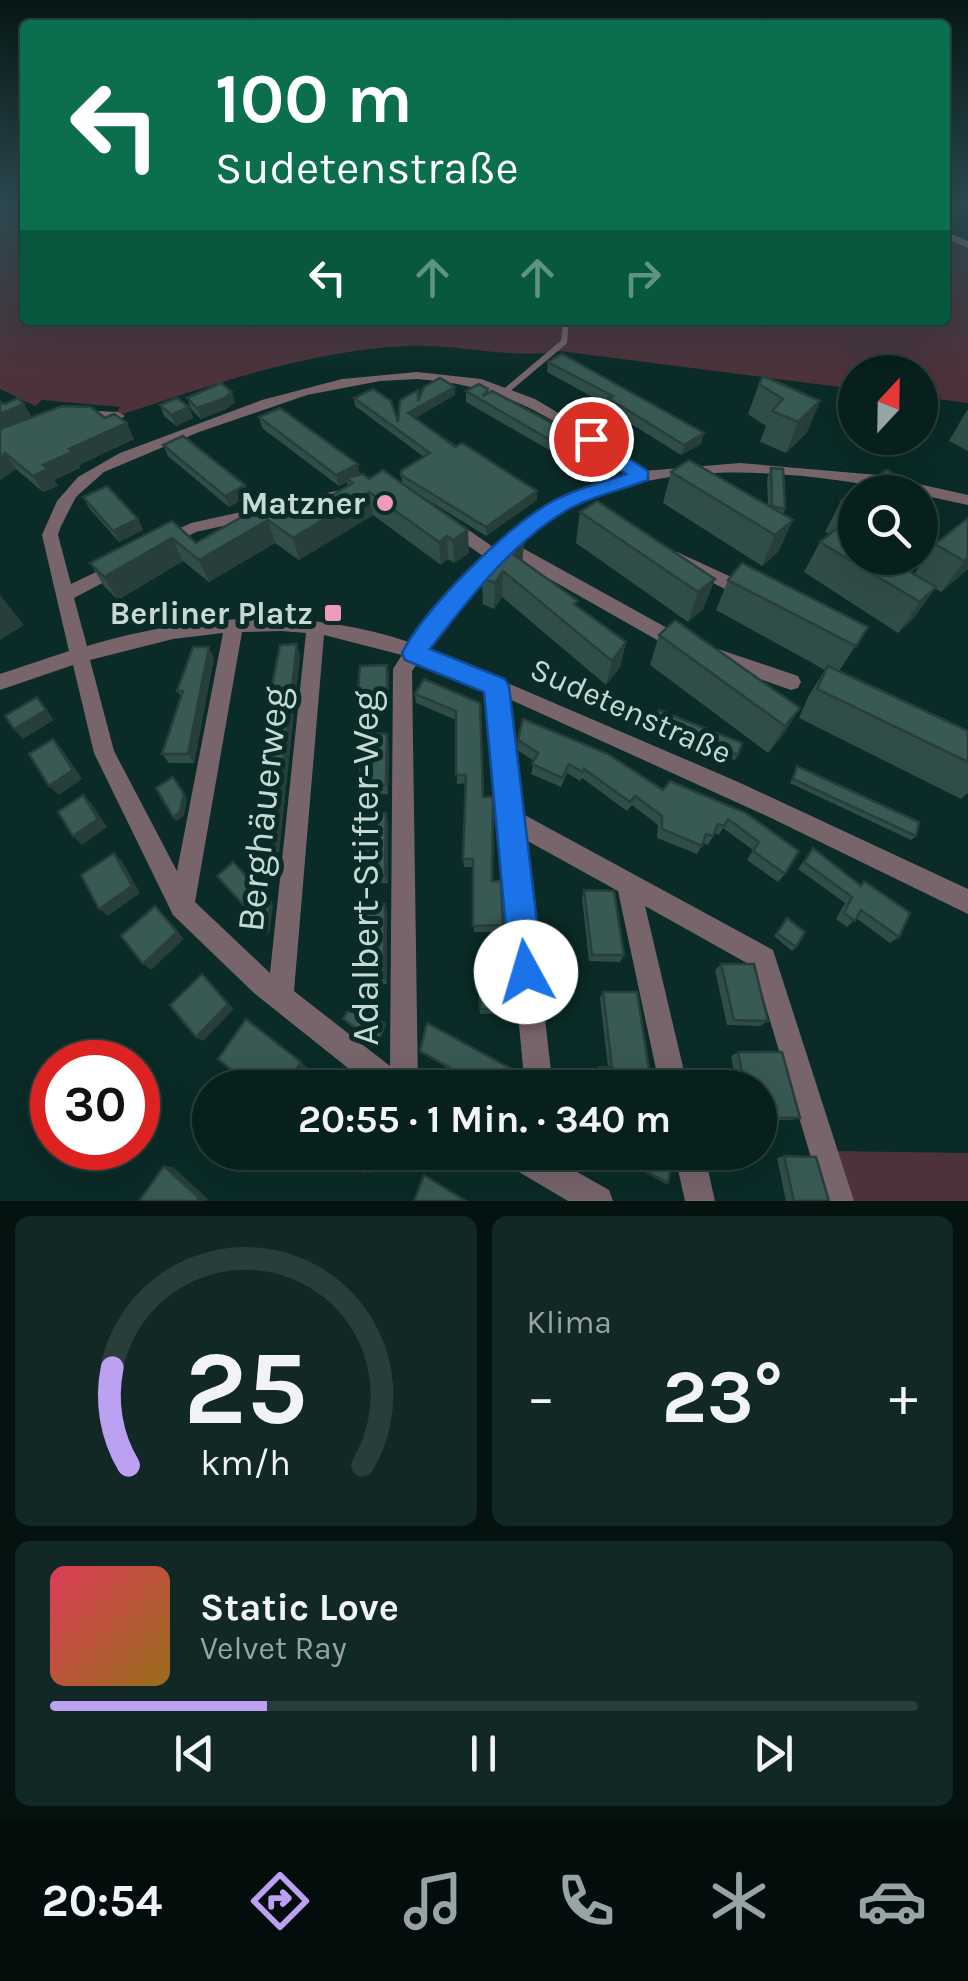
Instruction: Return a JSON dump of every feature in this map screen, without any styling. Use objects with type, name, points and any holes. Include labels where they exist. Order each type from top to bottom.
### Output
[{"type":"street","points":[[373,1070],[280,998],[182,906],[104,753],[50,535],[57,511],[87,476],[108,463],[208,423],[306,393],[398,375],[454,378],[507,390],[566,421],[641,476]]},
{"type":"street","points":[[64,413],[118,416]]},
{"type":"street","points":[[414,653],[501,552],[572,507],[641,476],[740,468],[878,480],[968,500]]},
{"type":"street","points":[[671,474],[706,493]]},
{"type":"street","points":[[67,594],[191,528],[372,488]]},
{"type":"street","points":[[434,515],[668,640],[791,682]]},
{"type":"street","points":[[664,551],[747,592]]},
{"type":"street","points":[[182,906],[234,624]]},
{"type":"street","name":"Sudetenstraße","points":[[0,682],[77,654],[234,624],[316,627],[359,635],[496,686],[968,902]]},
{"type":"street","name":"Berghäuerweg","points":[[280,998],[316,627]]},
{"type":"street","name":"Adalbert-Stifter-Weg","points":[[404,1070],[402,669],[414,653]]},
{"type":"street","points":[[496,686],[537,1070]]},
{"type":"street","points":[[510,819],[764,959],[839,1201]]},
{"type":"street","points":[[628,884],[670,1070]]},
{"type":"street","points":[[557,1170],[598,1201]]},
{"type":"street","points":[[693,1170],[700,1201]]},
{"type":"lane","points":[[507,390],[564,342],[566,325]]},
{"type":"shaded area","points":[[0,261],[20,261],[20,325],[950,325],[950,261],[968,261],[968,403],[938,399],[938,355],[838,355],[838,387],[560,351],[522,354],[406,346],[294,362],[114,417],[120,407],[42,400],[35,406],[0,389]]},
{"type":"shaded area","points":[[835,1151],[968,1153],[968,1201],[852,1201]]},
{"type":"building","points":[[562,354],[704,433],[684,445],[608,398],[613,396],[548,362]]},
{"type":"building","points":[[763,376],[820,401],[798,422],[772,411],[783,399],[759,384]]},
{"type":"building","points":[[440,378],[455,387],[408,413],[455,447],[462,443],[537,491],[486,527],[401,475],[401,471],[430,453],[354,398],[373,389],[391,401],[398,422],[400,400],[418,390],[418,401],[424,387]]},
{"type":"building","points":[[221,383],[232,392],[223,399],[197,408],[187,398]]},
{"type":"building","points":[[479,384],[488,389],[483,396],[492,391],[599,448],[583,459],[466,391]]},
{"type":"building","points":[[18,398],[24,404],[0,414],[0,402],[5,404]]},
{"type":"building","points":[[177,398],[189,407],[171,415],[160,405]]},
{"type":"building","points":[[62,406],[91,407],[105,418],[114,414],[127,423],[69,449],[72,452],[43,465],[48,469],[33,476],[5,453],[0,457],[0,429]]},
{"type":"building","points":[[280,408],[358,464],[336,475],[259,417]]},
{"type":"building","points":[[183,436],[245,485],[225,496],[163,445]]},
{"type":"building","points":[[689,460],[793,520],[775,535],[671,472]]},
{"type":"building","points":[[771,468],[783,469],[785,509],[772,506]]},
{"type":"building","points":[[383,470],[468,530],[453,540],[447,536],[439,542],[369,492],[293,538],[268,520],[199,560],[172,538],[104,577],[90,563],[172,521],[196,543],[261,506],[252,498],[267,495],[295,517],[353,483],[346,478],[363,474],[369,479]]},
{"type":"building","points":[[107,486],[138,519],[113,531],[83,497]]},
{"type":"building","points":[[597,501],[715,579],[698,592],[580,512]]},
{"type":"building","points":[[968,518],[968,558],[964,561],[938,546],[938,542]]},
{"type":"building","points":[[837,528],[838,529],[838,553],[820,542]]},
{"type":"building","points":[[513,536],[524,542],[514,555],[626,642],[612,661],[503,571],[495,583],[482,578]]},
{"type":"building","points":[[742,563],[868,627],[856,646],[728,580]]},
{"type":"building","points":[[875,575],[915,575],[936,587],[920,602]]},
{"type":"building","points":[[675,620],[800,708],[785,726],[659,635]]},
{"type":"building","points":[[297,644],[274,843],[253,844],[268,762],[260,762],[279,686],[272,686],[280,645]]},
{"type":"building","points":[[193,647],[209,647],[188,754],[162,754],[183,691],[177,691]]},
{"type":"building","points":[[387,665],[387,702],[357,703],[360,666]]},
{"type":"building","points":[[828,666],[968,731],[968,762],[817,689]]},
{"type":"building","points":[[424,679],[480,703],[483,797],[493,797],[492,881],[501,881],[503,925],[473,926],[473,859],[463,859],[466,775],[456,775],[456,711],[415,694]]},
{"type":"building","points":[[37,697],[46,710],[14,729],[5,716]]},
{"type":"building","points":[[659,710],[742,743],[738,755],[654,720]]},
{"type":"building","points":[[523,719],[608,754],[663,790],[670,781],[746,813],[799,851],[785,874],[753,851],[759,842],[728,819],[724,826],[718,824],[713,836],[706,834],[702,846],[662,829],[662,816],[635,796],[630,802],[584,769],[582,772],[569,764],[562,778],[532,764],[538,753],[518,740]]},
{"type":"building","points":[[363,733],[387,734],[386,785],[359,787]]},
{"type":"building","points":[[53,739],[73,770],[49,786],[29,754]]},
{"type":"building","points":[[797,766],[919,822],[916,836],[793,779]]},
{"type":"building","points":[[173,777],[184,794],[180,812],[173,817],[156,788]]},
{"type":"building","points":[[83,795],[98,819],[73,836],[58,812]]},
{"type":"building","points":[[365,813],[386,813],[385,875],[358,876]]},
{"type":"building","points":[[813,848],[861,886],[864,881],[910,913],[899,937],[861,910],[855,921],[844,913],[852,897],[804,862]]},
{"type":"building","points":[[114,853],[132,886],[99,909],[81,875]]},
{"type":"building","points":[[233,862],[271,902],[266,930],[217,876]]},
{"type":"building","points":[[584,890],[614,891],[624,955],[592,955]]},
{"type":"building","points":[[363,904],[385,904],[384,978],[358,980]]},
{"type":"building","points":[[155,906],[177,932],[143,964],[121,936]]},
{"type":"building","points":[[787,918],[805,932],[796,947],[777,933]]},
{"type":"building","points":[[508,954],[511,1008],[480,1009],[478,955]]},
{"type":"building","points":[[721,964],[754,964],[768,1021],[734,1020]]},
{"type":"building","points":[[202,974],[228,1004],[196,1037],[170,1005]]},
{"type":"building","points":[[603,992],[637,992],[649,1070],[599,1070],[612,1067]]},
{"type":"building","points":[[353,1002],[385,1024],[378,1043],[343,1019]]},
{"type":"building","points":[[246,1019],[301,1062],[296,1070],[231,1070],[218,1059]]},
{"type":"building","points":[[427,1023],[514,1070],[454,1070],[420,1051]]},
{"type":"building","points":[[738,1052],[782,1052],[800,1118],[777,1118],[777,1070],[742,1070]]},
{"type":"building","points":[[784,1156],[816,1157],[829,1201],[794,1201]]},
{"type":"building","points":[[164,1166],[199,1198],[197,1201],[139,1201]]},
{"type":"building","points":[[644,1170],[670,1170],[668,1183]]},
{"type":"building","points":[[424,1175],[466,1201],[414,1201]]},
{"type":"place","name":"Matzner","points":[[385,503]]},
{"type":"place","name":"Berliner Platz","points":[[333,613]]},
{"type":"route","points":[[526,972],[496,686],[414,653],[467,586],[534,522],[564,503],[641,476],[591,439]]}]
